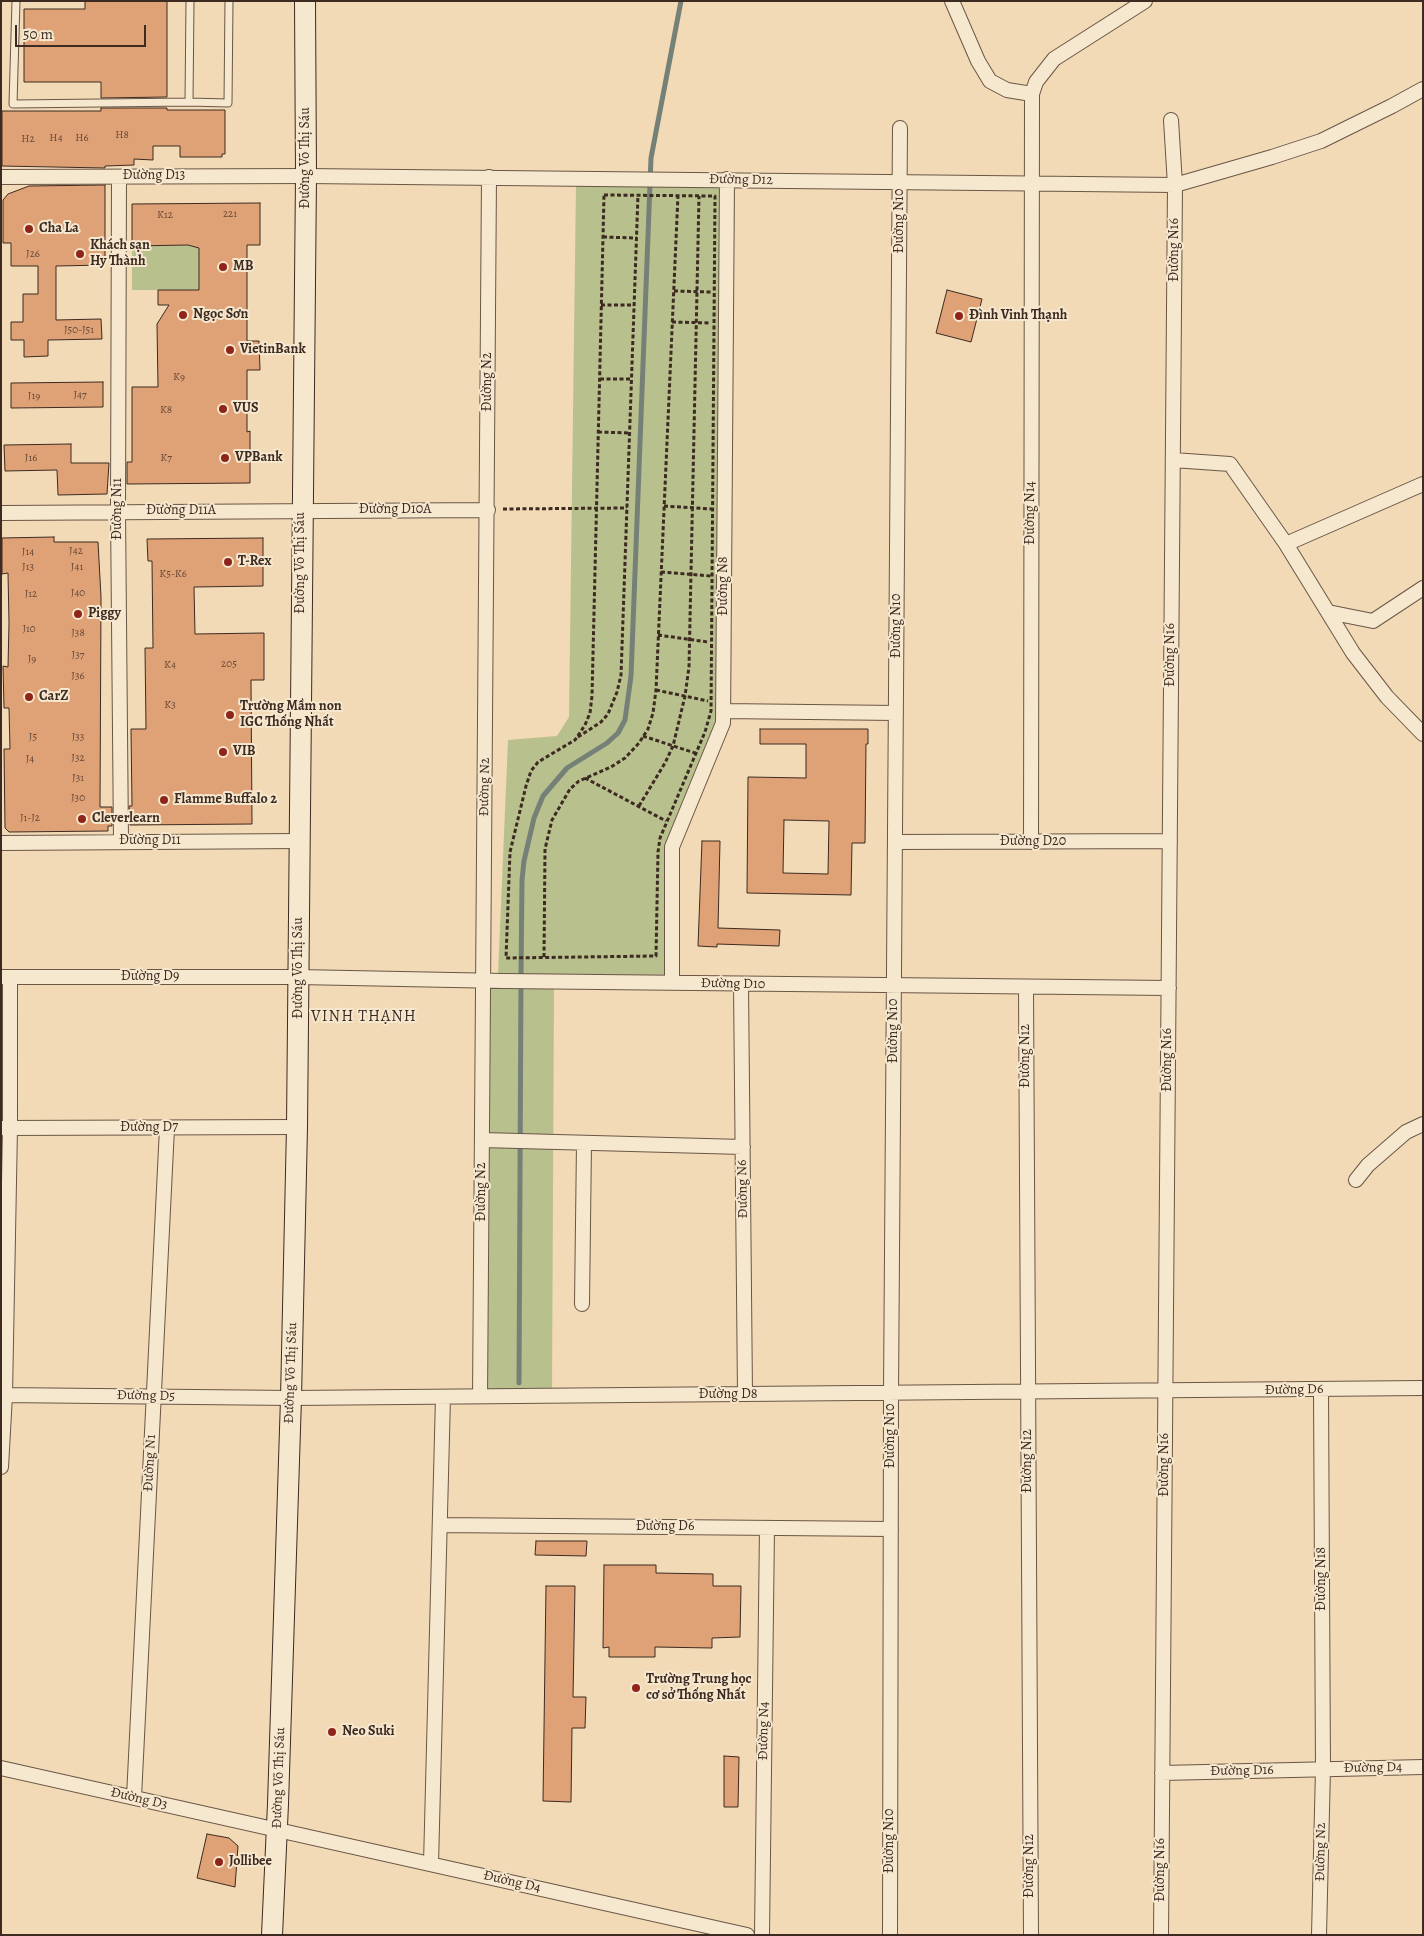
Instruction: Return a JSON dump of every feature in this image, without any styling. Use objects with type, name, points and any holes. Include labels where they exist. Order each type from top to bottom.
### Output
[{"type":"main road","name":"Đường Võ Thị Sáu","points":[[272,1935],[291,1398],[297,1127],[306,176],[305,1]]},
{"type":"street","points":[[952,1],[978,61],[990,80],[1007,90],[1032,94],[1036,82],[1054,59],[1145,1]]},
{"type":"street","name":"Đường D12","points":[[306,176],[1175,185],[1321,141],[1423,89]]},
{"type":"street","name":"Đường N14","points":[[1031,842],[1032,94]]},
{"type":"street","name":"Đường N16","points":[[1161,1935],[1175,185],[1171,120]]},
{"type":"street","name":"Đường N10","points":[[890,1935],[891,1393],[900,128]]},
{"type":"street","name":"Đường D13","points":[[1,177],[306,176]]},
{"type":"street","name":"Đường N11","points":[[119,177],[118,511],[121,841]]},
{"type":"street","name":"Đường N2","points":[[480,1396],[489,177]]},
{"type":"street","name":"Đường N8","points":[[672,983],[672,847],[723,723],[728,179]]},
{"type":"street","points":[[1173,460],[1230,464],[1286,544],[1353,653],[1387,697],[1423,734]]},
{"type":"street","points":[[1286,544],[1423,484]]},
{"type":"street","name":"Đường D10A","points":[[302,510],[488,510]]},
{"type":"street","name":"Đường D11A","points":[[1,513],[302,510]]},
{"type":"street","points":[[1328,612],[1373,621],[1423,588]]},
{"type":"street","points":[[723,711],[896,713]]},
{"type":"street","name":"Đường D11","points":[[1,843],[300,841]]},
{"type":"street","name":"Đường D20","points":[[895,842],[1170,841]]},
{"type":"street","points":[[1,1467],[6,1128],[6,977]]},
{"type":"street","name":"Đường D9","points":[[6,977],[298,977]]},
{"type":"street","name":"Đường D10","points":[[298,977],[542,982],[1169,988]]},
{"type":"street","name":"Đường N6","points":[[741,984],[745,1394]]},
{"type":"street","name":"Đường N12","points":[[1026,987],[1031,1935]]},
{"type":"street","points":[[1356,1180],[1368,1165],[1406,1132],[1423,1124]]},
{"type":"street","name":"Đường D7","points":[[6,1128],[297,1127]]},
{"type":"street","name":"Đường N1","points":[[134,1798],[167,1128]]},
{"type":"street","points":[[482,1140],[743,1147]]},
{"type":"street","points":[[582,1304],[584,1143]]},
{"type":"street","name":"Đường D6","points":[[1165,1391],[1423,1388]]},
{"type":"street","name":"Đường N18","points":[[1321,1390],[1323,1769]]},
{"type":"street","name":"Đường D8","points":[[291,1398],[1165,1391]]},
{"type":"street","name":"Đường D5","points":[[3,1395],[291,1398]]},
{"type":"street","points":[[431,1864],[443,1397]]},
{"type":"street","name":"Đường D6","points":[[440,1525],[891,1529]]},
{"type":"street","name":"Đường N4","points":[[762,1935],[767,1528]]},
{"type":"street","name":"Đường D4","points":[[1323,1769],[1423,1767]]},
{"type":"street","name":"Đường D3","points":[[1,1769],[277,1830]]},
{"type":"street","name":"Đường N2","points":[[1319,1935],[1323,1769]]},
{"type":"street","name":"Đường D16","points":[[1162,1773],[1323,1769]]},
{"type":"street","name":"Đường D4","points":[[277,1830],[747,1935]]},
{"type":"lane","points":[[16,1],[13,104],[228,102],[229,1]]},
{"type":"lane","points":[[189,102],[190,1]]},
{"type":"path","points":[[575,740],[588,719],[592,696],[604,195]]},
{"type":"path","points":[[638,195],[621,675],[617,692],[608,714],[601,722],[538,762],[532,771],[526,786],[510,852],[506,958],[656,956],[658,852],[667,821],[709,721],[711,702],[715,196]]},
{"type":"path","points":[[544,958],[545,849],[552,820],[570,790],[584,778],[620,763],[639,743],[653,714],[656,690],[678,195]]},
{"type":"path","points":[[639,806],[673,746],[685,696],[690,639],[699,196]]},
{"type":"path","points":[[603,237],[637,238]]},
{"type":"path","points":[[674,291],[714,292]]},
{"type":"path","points":[[601,305],[634,306]]},
{"type":"path","points":[[672,322],[714,323]]},
{"type":"path","points":[[600,378],[632,379]]},
{"type":"path","points":[[598,432],[630,433]]},
{"type":"path","points":[[664,506],[712,509]]},
{"type":"path","points":[[488,510],[627,508]]},
{"type":"path","points":[[661,572],[712,576]]},
{"type":"path","points":[[658,635],[711,642]]},
{"type":"path","points":[[656,690],[711,702]]},
{"type":"path","points":[[643,736],[696,753]]},
{"type":"path","points":[[584,778],[667,821]]},
{"type":"green space","points":[[576,184],[721,186],[717,722],[666,847],[666,977],[498,975],[508,740],[557,736],[569,717]]},
{"type":"green space","points":[[199,245],[199,290],[132,290],[132,246]]},
{"type":"green space","points":[[482,987],[554,989],[552,1392],[486,1393]]},
{"type":"building","points":[[85,1],[167,1],[167,97],[101,98],[101,82],[24,82],[24,9],[85,9]]},
{"type":"building","points":[[101,108],[225,110],[225,154],[222,154],[222,157],[180,157],[180,146],[153,146],[153,160],[134,159],[134,165],[105,166],[105,168],[2,166],[2,111],[101,111]]},
{"type":"building","points":[[105,185],[105,265],[56,266],[56,320],[101,319],[102,339],[48,340],[48,356],[24,357],[24,340],[11,340],[11,322],[23,322],[23,294],[38,294],[38,266],[11,266],[11,243],[3,243],[3,200],[8,194],[29,186]]},
{"type":"building","points":[[260,203],[260,245],[247,245],[247,341],[259,341],[260,370],[247,370],[247,432],[250,431],[250,483],[127,484],[127,462],[132,462],[132,387],[158,387],[157,324],[169,305],[158,305],[158,290],[199,290],[199,248],[188,245],[132,246],[132,204]]},
{"type":"building","name":"Đình Vinh Thạnh","points":[[947,290],[982,299],[971,342],[936,333]]},
{"type":"building","points":[[103,382],[103,407],[11,408],[11,383]]},
{"type":"building","points":[[71,444],[71,463],[109,463],[107,494],[58,495],[57,470],[5,471],[4,445]]},
{"type":"building","points":[[54,537],[54,542],[98,542],[101,597],[100,807],[112,807],[112,826],[108,826],[108,831],[9,832],[5,828],[4,749],[10,749],[9,708],[4,708],[3,666],[8,667],[9,623],[8,573],[2,574],[2,538]]},
{"type":"building","points":[[263,538],[263,586],[194,587],[195,634],[264,633],[264,680],[251,680],[252,824],[130,825],[129,806],[132,806],[131,729],[146,729],[145,648],[153,648],[152,561],[148,561],[147,539]]},
{"type":"building","points":[[760,729],[868,729],[868,744],[866,744],[865,843],[852,843],[851,895],[747,893],[748,777],[806,778],[806,744],[760,744]],"holes":[[[784,820],[829,821],[828,874],[783,873]]]},
{"type":"building","points":[[702,841],[720,841],[718,928],[780,930],[779,946],[717,944],[717,947],[698,946]]},
{"type":"building","points":[[536,1541],[587,1541],[586,1556],[535,1555]]},
{"type":"building","points":[[604,1565],[656,1565],[656,1573],[713,1574],[713,1586],[741,1586],[740,1637],[712,1638],[712,1648],[655,1647],[655,1657],[609,1657],[609,1647],[603,1648]]},
{"type":"building","points":[[546,1586],[575,1586],[573,1697],[586,1697],[585,1728],[572,1728],[571,1802],[543,1801]]},
{"type":"building","points":[[724,1756],[739,1757],[738,1807],[724,1807]]},
{"type":"building","name":"Jollibee","points":[[207,1834],[229,1838],[238,1846],[235,1887],[197,1878]]},
{"type":"waterway","points":[[519,1383],[521,975],[524,861],[534,818],[543,796],[567,768],[607,743],[618,733],[625,720],[631,676],[651,158],[681,1]]},
{"type":"place","name":"Cha La","points":[[29,229]]},
{"type":"place","name":"Khách sạn Hy Thành","points":[[80,254]]},
{"type":"place","name":"MB","points":[[223,267]]},
{"type":"place","name":"Ngọc Sơn","points":[[183,315]]},
{"type":"place","name":"Đình Vinh Thạnh","points":[[959,316]]},
{"type":"place","name":"VietinBank","points":[[230,350]]},
{"type":"place","name":"VUS","points":[[223,409]]},
{"type":"place","name":"VPBank","points":[[225,458]]},
{"type":"place","name":"T-Rex","points":[[228,562]]},
{"type":"place","name":"Piggy","points":[[78,614]]},
{"type":"place","name":"CarZ","points":[[29,697]]},
{"type":"place","name":"Trường Mầm non IGC Thống Nhất","points":[[230,715]]},
{"type":"place","name":"VIB","points":[[223,752]]},
{"type":"place","name":"Flamme Buffalo 2","points":[[164,800]]},
{"type":"place","name":"Cleverlearn","points":[[82,819]]},
{"type":"place","name":"Trường Trung học cơ sở Thống Nhất","points":[[636,1688]]},
{"type":"place","name":"Neo Suki","points":[[332,1732]]},
{"type":"place","name":"Jollibee","points":[[219,1862]]},
{"type":"district","name":"VINH THẠNH","points":[[364,1017]]}]
